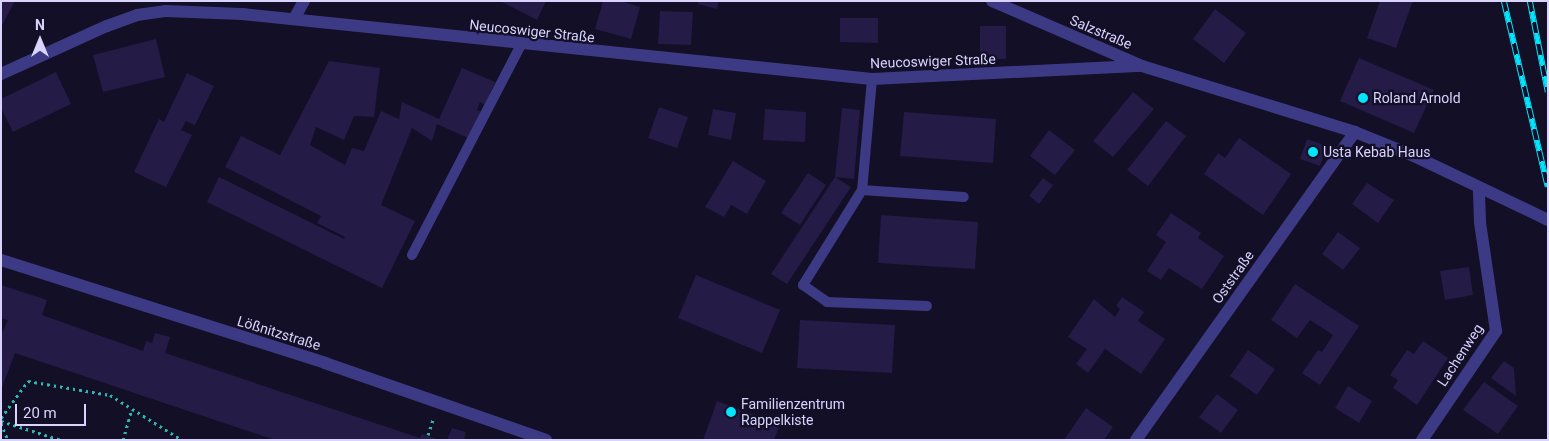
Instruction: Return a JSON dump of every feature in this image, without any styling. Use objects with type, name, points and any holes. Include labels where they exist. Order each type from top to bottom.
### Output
[{"type":"street","points":[[294,19],[304,1]]},
{"type":"street","name":"Salzstraße","points":[[992,1],[1142,66]]},
{"type":"street","name":"Neucoswiger Straße","points":[[1,74],[137,15],[191,11],[294,19],[522,45],[872,79],[1142,66],[1355,132],[1414,156],[1548,220]]},
{"type":"street","name":"Oststraße","points":[[1136,440],[1355,132]]},
{"type":"street","name":"Lachenweg","points":[[1422,440],[1496,331],[1480,222],[1479,188]]},
{"type":"street","name":"Lößnitzstraße","points":[[1,260],[325,363],[546,440]]},
{"type":"lane","points":[[412,256],[522,45]]},
{"type":"lane","points":[[872,79],[862,190],[803,285],[828,302],[927,306]]},
{"type":"lane","points":[[862,190],[964,197]]},
{"type":"path","points":[[1,421],[28,381],[110,395],[182,440]]},
{"type":"path","points":[[123,440],[132,409]]},
{"type":"path","points":[[1,421],[8,440]]},
{"type":"path","points":[[1,421],[61,440]]},
{"type":"building","points":[[1,1],[15,1],[1,27]]},
{"type":"building","points":[[500,1],[546,1],[537,20]]},
{"type":"building","points":[[603,1],[621,1],[640,7],[631,39],[595,29]]},
{"type":"building","points":[[698,1],[719,1],[717,9],[698,4]]},
{"type":"building","points":[[1380,1],[1419,1],[1412,3],[1396,48],[1367,38]]},
{"type":"building","points":[[1215,9],[1246,33],[1224,63],[1193,39]]},
{"type":"building","points":[[660,11],[693,12],[691,45],[658,44]]},
{"type":"building","points":[[840,18],[878,18],[878,43],[840,42]]},
{"type":"building","points":[[980,26],[1006,26],[1006,59],[980,59]]},
{"type":"building","points":[[156,39],[165,77],[103,92],[93,55]]},
{"type":"building","points":[[1359,58],[1434,90],[1414,133],[1340,101]]},
{"type":"building","points":[[329,61],[380,68],[374,117],[354,116],[344,140],[316,127],[310,145],[345,165],[352,148],[364,151],[381,111],[399,119],[402,102],[439,119],[462,68],[495,82],[485,105],[480,102],[477,110],[482,112],[470,139],[437,124],[432,141],[412,128],[381,205],[415,221],[382,288],[207,202],[219,177],[344,239],[345,237],[317,223],[321,216],[225,167],[241,136],[280,155]]},
{"type":"building","points":[[56,72],[71,104],[13,132],[1,108],[1,99]]},
{"type":"building","points":[[187,73],[214,86],[195,125],[186,121],[181,130],[192,135],[166,187],[134,172],[159,119],[164,122]]},
{"type":"building","points":[[1133,92],[1154,109],[1113,157],[1093,141]]},
{"type":"building","points":[[659,107],[688,117],[677,148],[648,138]]},
{"type":"building","points":[[842,108],[860,110],[854,179],[835,177]]},
{"type":"building","points":[[713,109],[736,113],[731,140],[708,135]]},
{"type":"building","points":[[765,109],[806,112],[805,142],[763,140]]},
{"type":"building","points":[[904,112],[996,119],[993,163],[900,156]]},
{"type":"building","points":[[1166,121],[1186,136],[1148,186],[1127,170]]},
{"type":"building","points":[[1049,130],[1075,150],[1055,175],[1030,156]]},
{"type":"building","points":[[1239,138],[1291,174],[1263,215],[1204,174],[1218,153],[1225,158]]},
{"type":"building","name":"Usta Kebab Haus","points":[[1307,139],[1327,146],[1320,166],[1300,159]]},
{"type":"building","points":[[733,161],[766,181],[747,214],[731,205],[724,217],[705,207]]},
{"type":"building","points":[[808,173],[826,185],[800,225],[781,213]]},
{"type":"building","points":[[835,177],[851,187],[787,284],[771,274]]},
{"type":"building","points":[[1043,178],[1053,185],[1039,204],[1029,196]]},
{"type":"building","points":[[1367,183],[1394,200],[1378,223],[1352,204]]},
{"type":"building","points":[[1171,213],[1201,233],[1198,238],[1224,256],[1202,289],[1169,268],[1161,280],[1147,271],[1166,242],[1156,235]]},
{"type":"building","points":[[881,215],[978,222],[975,269],[878,263]]},
{"type":"building","points":[[1338,232],[1360,248],[1343,270],[1322,254]]},
{"type":"building","points":[[1469,267],[1473,295],[1445,300],[1440,271]]},
{"type":"building","points":[[696,275],[780,310],[762,353],[678,318]]},
{"type":"building","points":[[1295,284],[1359,326],[1320,385],[1302,373],[1318,350],[1322,352],[1333,335],[1310,320],[1297,338],[1271,320]]},
{"type":"building","points":[[1,285],[47,300],[42,315],[143,351],[146,341],[152,343],[155,333],[170,337],[165,353],[420,438],[422,434],[439,440],[275,440],[15,353],[1,390],[1,335],[8,320],[1,318]]},
{"type":"building","points":[[1122,297],[1144,312],[1138,321],[1165,339],[1141,374],[1105,349],[1088,373],[1076,364],[1087,349],[1068,337],[1094,299],[1115,317],[1120,309],[1116,306]]},
{"type":"building","points":[[800,320],[895,325],[892,373],[797,368]]},
{"type":"building","points":[[1423,341],[1448,358],[1417,405],[1393,388],[1398,380],[1390,375],[1407,350],[1414,354]]},
{"type":"building","points":[[1248,350],[1275,369],[1257,395],[1230,376]]},
{"type":"building","points":[[1504,361],[1514,368],[1516,396],[1491,378]]},
{"type":"building","points":[[1484,382],[1518,406],[1498,434],[1463,410]]},
{"type":"building","points":[[1348,386],[1372,401],[1359,423],[1335,408]]},
{"type":"building","points":[[1217,394],[1238,410],[1221,433],[1199,417]]},
{"type":"building","name":"Familienzentrum Rappelkiste","points":[[717,401],[780,424],[774,440],[703,440]]},
{"type":"building","points":[[1086,408],[1113,427],[1104,440],[1064,440]]},
{"type":"building","points":[[452,428],[466,432],[464,440],[447,440]]},
{"type":"railway","points":[[1504,1],[1548,187]]},
{"type":"railway","points":[[1530,1],[1548,92]]},
{"type":"place","name":"Roland Arnold","points":[[1363,98]]},
{"type":"place","name":"Usta Kebab Haus","points":[[1313,152]]},
{"type":"place","name":"Familienzentrum Rappelkiste","points":[[731,412]]}]
